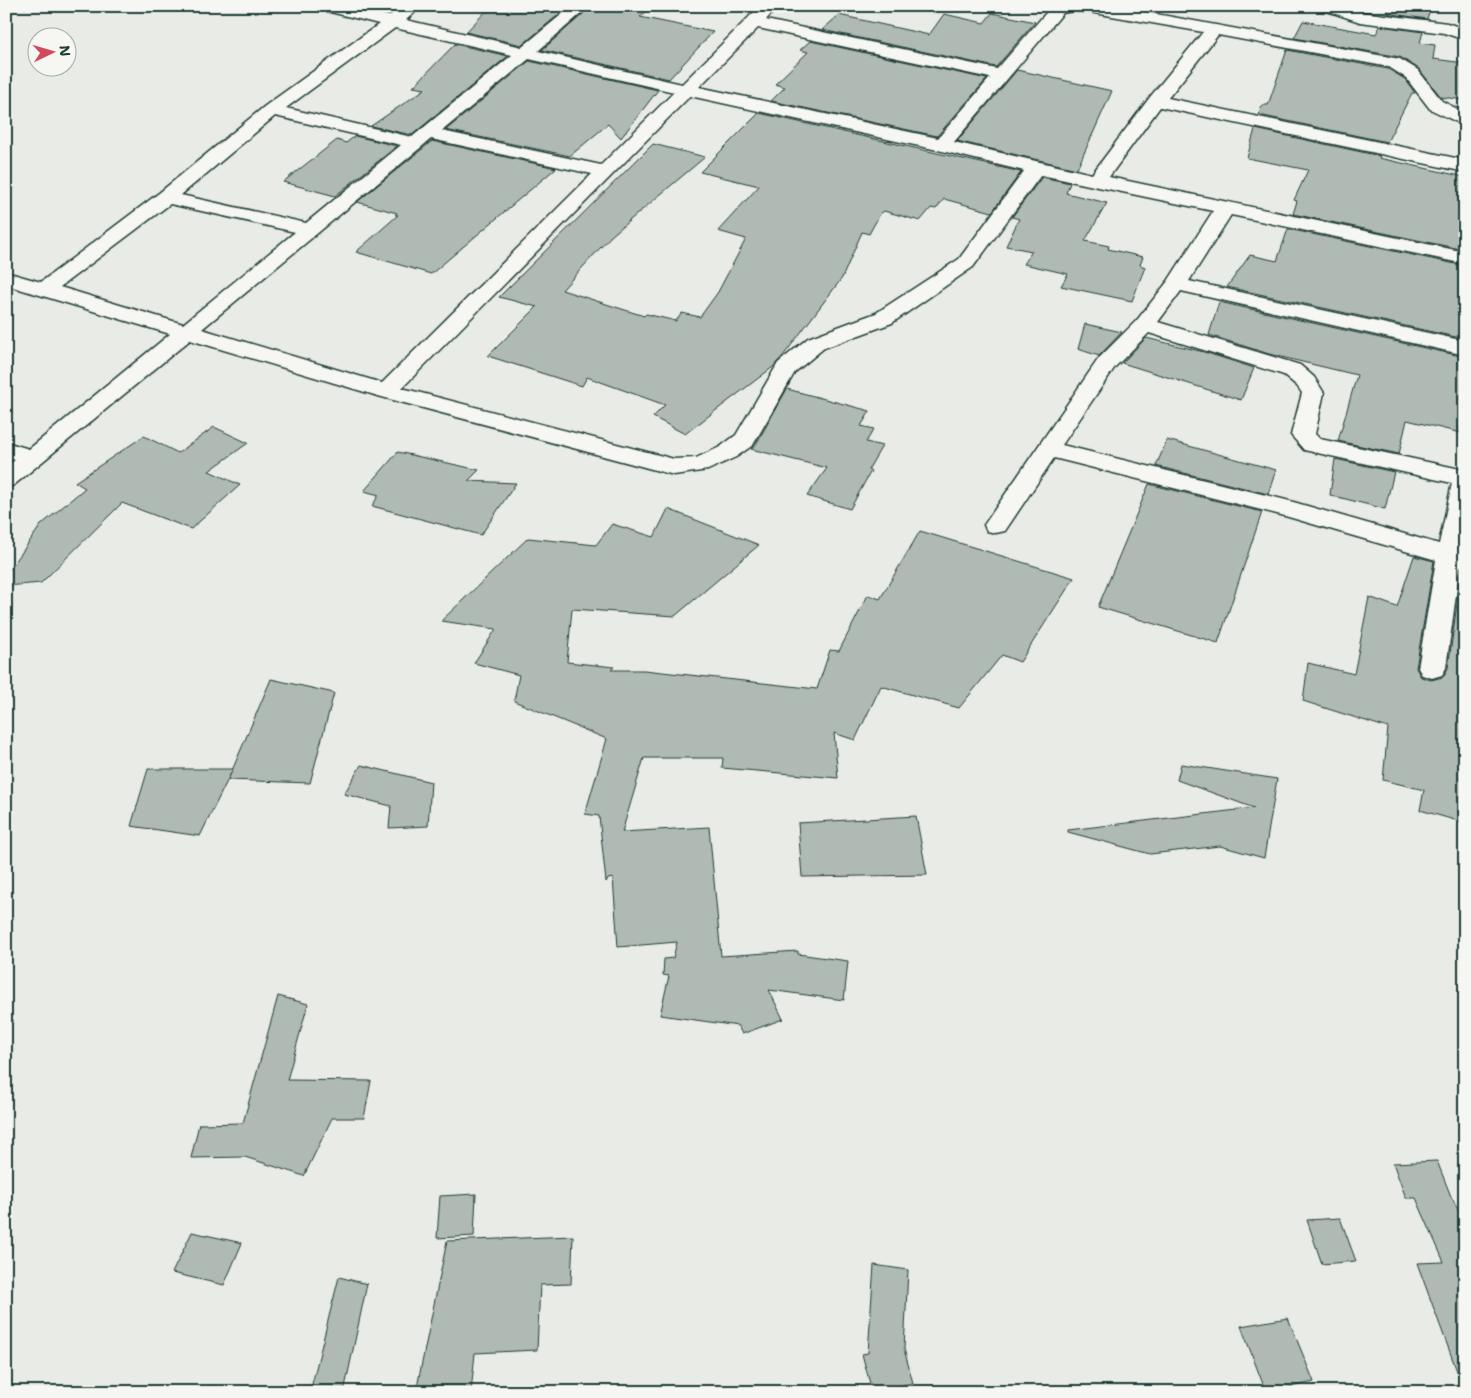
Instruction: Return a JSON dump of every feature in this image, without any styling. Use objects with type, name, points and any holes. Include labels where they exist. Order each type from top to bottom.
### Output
[{"type":"street","points":[[324,6],[686,90],[942,145],[1036,168],[1465,258]]},
{"type":"street","points":[[45,289],[166,197],[271,110],[414,6]]},
{"type":"street","points":[[6,480],[582,6]]},
{"type":"street","points":[[386,391],[770,6]]},
{"type":"street","points":[[942,145],[1057,10],[1072,6],[1089,7],[1214,29],[1394,63],[1412,74],[1436,105],[1465,121]]},
{"type":"street","points":[[1328,6],[1360,17],[1447,28],[1465,35]]},
{"type":"street","points":[[754,22],[1000,75]]},
{"type":"street","points":[[1097,180],[1156,101],[1214,29]]},
{"type":"street","points":[[1156,101],[1465,166]]},
{"type":"street","points":[[271,110],[604,171]]},
{"type":"street","points":[[6,278],[386,391],[674,467],[700,465],[728,452],[744,440],[786,368],[816,343],[884,318],[966,263],[1036,168]]},
{"type":"street","points":[[166,197],[311,230]]},
{"type":"street","points":[[996,526],[1107,363],[1145,325],[1176,284],[1226,207]]},
{"type":"street","points":[[1176,284],[1465,348]]},
{"type":"street","points":[[1145,325],[1292,370],[1306,382],[1313,393],[1303,435],[1312,445],[1465,479],[1457,557],[1432,668]]},
{"type":"street","points":[[6,449],[33,458]]},
{"type":"street","points":[[1047,449],[1290,509],[1457,557]]},
{"type":"building","points":[[491,6],[569,6],[522,45],[466,32]]},
{"type":"building","points":[[592,6],[653,6],[640,17],[713,32],[669,79],[542,50]]},
{"type":"building","points":[[1390,6],[1431,6],[1427,19],[1386,13]]},
{"type":"building","points":[[992,13],[1035,22],[996,67],[822,30],[839,15],[929,35],[944,14],[984,23]]},
{"type":"building","points":[[1303,21],[1376,34],[1380,26],[1423,32],[1420,43],[1435,45],[1433,59],[1465,63],[1465,100],[1441,97],[1419,69],[1400,57],[1294,38]]},
{"type":"building","points":[[810,41],[987,79],[937,136],[771,101],[785,87],[775,84],[808,52],[800,50]]},
{"type":"building","points":[[455,44],[508,56],[412,135],[371,126],[425,89],[413,87]]},
{"type":"building","points":[[1287,50],[1388,69],[1405,79],[1415,93],[1412,93],[1387,142],[1259,115],[1262,105],[1268,105]]},
{"type":"building","points":[[529,61],[658,90],[621,138],[608,124],[570,156],[446,130]]},
{"type":"building","points":[[1017,70],[1112,91],[1077,169],[957,141]]},
{"type":"building","points":[[759,113],[1021,172],[992,212],[944,199],[936,209],[931,208],[920,221],[884,211],[880,214],[869,234],[862,232],[842,278],[783,356],[773,367],[685,434],[653,417],[665,405],[587,377],[582,386],[488,356],[537,307],[499,297],[653,144],[705,157],[611,236],[562,290],[644,316],[646,314],[676,321],[682,313],[700,317],[718,292],[746,239],[718,231],[759,186],[700,172]]},
{"type":"building","points":[[1255,129],[1380,156],[1379,158],[1465,177],[1465,250],[1293,214],[1297,201],[1294,200],[1308,170],[1247,158]]},
{"type":"building","points":[[355,136],[397,146],[335,196],[283,182],[337,140],[346,143]]},
{"type":"building","points":[[432,141],[556,168],[431,274],[356,252],[398,215],[395,215],[397,213],[357,202]]},
{"type":"building","points":[[1042,177],[1070,183],[1066,193],[1107,203],[1085,241],[1109,246],[1108,249],[1143,257],[1140,265],[1145,267],[1132,301],[1061,286],[1068,274],[1024,264],[1032,251],[1006,246],[1019,219],[1012,217]]},
{"type":"building","points":[[1288,229],[1465,266],[1465,339],[1227,287],[1250,255],[1277,261]]},
{"type":"building","points":[[1219,302],[1465,357],[1465,413],[1461,433],[1407,420],[1399,454],[1338,441],[1357,375],[1269,354],[1209,335]]},
{"type":"building","points":[[1085,324],[1122,332],[1099,356],[1078,349]]},
{"type":"building","points":[[1146,338],[1204,352],[1254,368],[1241,400],[1122,363]]},
{"type":"building","points":[[787,389],[870,411],[861,426],[874,429],[866,442],[882,446],[868,470],[871,471],[850,509],[807,496],[827,468],[751,449],[755,446]]},
{"type":"building","points":[[214,427],[248,443],[209,471],[240,485],[191,529],[122,503],[41,583],[6,586],[6,575],[41,525],[85,488],[75,482],[144,436],[178,453]]},
{"type":"building","points":[[1167,440],[1276,470],[1268,494],[1156,466]]},
{"type":"building","points":[[398,452],[479,470],[468,481],[516,483],[481,535],[372,506],[379,495],[364,491]]},
{"type":"building","points":[[1335,459],[1394,472],[1385,509],[1330,495]]},
{"type":"building","points":[[1149,484],[1262,512],[1218,643],[1098,607]]},
{"type":"building","points":[[668,509],[759,545],[675,616],[572,609],[567,662],[614,667],[611,670],[644,670],[817,689],[830,650],[839,651],[868,595],[880,599],[920,531],[1074,578],[1020,662],[1002,655],[959,708],[881,686],[855,740],[834,733],[838,778],[722,768],[723,758],[644,758],[622,832],[709,827],[721,956],[798,951],[798,954],[848,961],[844,1000],[769,990],[783,1019],[742,1034],[738,1026],[660,1015],[669,976],[663,975],[664,959],[673,958],[677,942],[618,947],[613,878],[608,879],[606,882],[599,816],[585,814],[607,739],[514,701],[519,675],[474,663],[496,629],[441,621],[528,538],[596,545],[612,524],[654,537]]},
{"type":"building","points":[[1414,556],[1434,561],[1416,668],[1421,677],[1431,680],[1443,677],[1448,668],[1462,569],[1465,570],[1465,823],[1420,810],[1424,790],[1383,780],[1388,728],[1303,701],[1308,663],[1354,674],[1369,597],[1397,607]]},
{"type":"building","points":[[271,679],[334,693],[310,783],[228,780]]},
{"type":"building","points":[[1181,764],[1277,779],[1264,858],[1220,846],[1150,854],[1068,832],[1068,830],[1254,808],[1177,780]]},
{"type":"building","points":[[361,765],[431,782],[428,826],[389,828],[391,806],[344,794]]},
{"type":"building","points":[[148,769],[233,769],[200,836],[131,826]]},
{"type":"building","points":[[916,816],[927,875],[802,877],[798,823]]},
{"type":"building","points":[[278,996],[308,1004],[287,1080],[371,1081],[364,1118],[332,1118],[304,1176],[245,1157],[191,1158],[199,1124],[243,1123]]},
{"type":"building","points":[[1437,1161],[1465,1225],[1465,1381],[1461,1382],[1417,1263],[1444,1262],[1416,1198],[1406,1198],[1393,1163]]},
{"type":"building","points":[[476,1194],[474,1236],[437,1238],[440,1196]]},
{"type":"building","points":[[1340,1218],[1356,1261],[1322,1264],[1307,1220]]},
{"type":"building","points":[[192,1232],[242,1243],[224,1285],[172,1273]]},
{"type":"building","points":[[573,1236],[571,1284],[540,1285],[537,1350],[475,1353],[471,1392],[416,1392],[447,1241]]},
{"type":"building","points":[[874,1265],[908,1270],[904,1349],[913,1383],[872,1391],[862,1354],[868,1353]]},
{"type":"building","points":[[339,1277],[367,1284],[344,1392],[310,1392]]},
{"type":"building","points":[[1288,1318],[1314,1382],[1266,1392],[1241,1326]]}]
